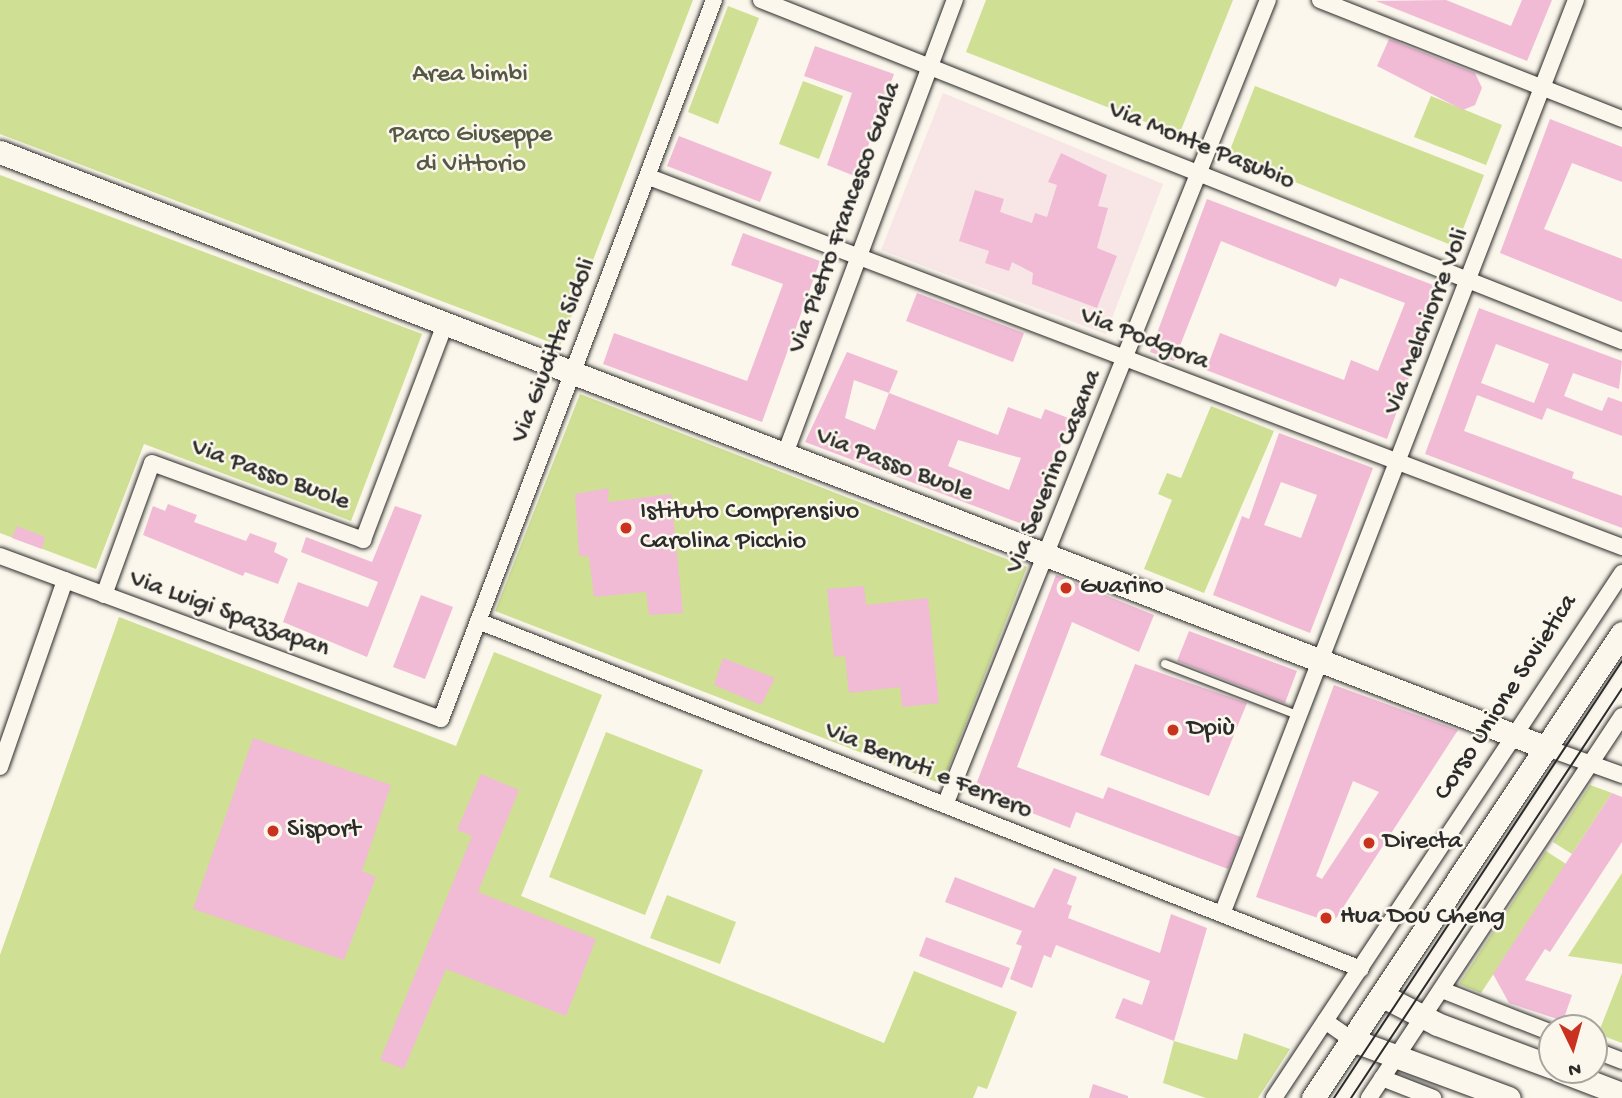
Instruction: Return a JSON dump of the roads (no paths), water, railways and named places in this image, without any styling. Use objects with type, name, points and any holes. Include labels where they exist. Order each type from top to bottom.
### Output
[{"type":"street","name":"Via Giuditta Sidoli","points":[[441,719],[714,0]]},
{"type":"street","name":"Via Monte Pasubio","points":[[761,0],[1622,341]]},
{"type":"street","name":"Via Pietro Francesco Guala","points":[[785,454],[955,0]]},
{"type":"street","name":"Via Severino Casana","points":[[945,805],[1048,554],[1268,0]]},
{"type":"street","points":[[1320,0],[1544,86],[1622,119]]},
{"type":"street","name":"Via Melchiorre Voli","points":[[1322,660],[1400,465],[1576,0]]},
{"type":"street","name":"Via Passo Buole","points":[[0,152],[1547,748]]},
{"type":"street","name":"Via Podgora","points":[[649,177],[1400,465],[1622,547]]},
{"type":"street","name":"Via Passo Buole","points":[[104,595],[152,463],[363,540],[445,324]]},
{"type":"street","name":"Via Luigi Spazzapan","points":[[0,556],[441,719]]},
{"type":"street","name":"Corso Unione Sovietica","points":[[1274,1098],[1517,736],[1622,573]]},
{"type":"street","points":[[0,767],[65,580]]},
{"type":"street","name":"Via Berruti e Ferrero","points":[[478,621],[1360,969]]},
{"type":"street","points":[[1313,1098],[1622,633]]},
{"type":"street","points":[[1222,914],[1322,660]]},
{"type":"street","points":[[1369,1098],[1622,716]]},
{"type":"street","points":[[1547,748],[1622,775]]},
{"type":"street","points":[[1442,990],[1538,1028]]},
{"type":"street","points":[[1383,996],[1424,1017],[1538,1062]]},
{"type":"street","points":[[1325,1021],[1352,1040],[1398,1054],[1509,1098]]},
{"type":"street","points":[[1382,1078],[1433,1098]]},
{"type":"street","points":[[1596,1084],[1622,1094]]},
{"type":"lane","points":[[1165,664],[1300,716]]},
{"type":"tram line","points":[[1334,1098],[1622,661]]},
{"type":"tram line","points":[[1351,1098],[1622,689]]},
{"type":"place","name":"Istituto Comprensivo Carolina Picchio","points":[[626,528]]},
{"type":"place","name":"Guarino","points":[[1066,588]]},
{"type":"place","name":"Dpiù","points":[[1173,730]]},
{"type":"place","name":"Sisport","points":[[273,831]]},
{"type":"place","name":"Directa","points":[[1369,843]]},
{"type":"place","name":"Hua Dou Cheng","points":[[1326,918]]},
{"type":"park label","name":"Area bimbi","points":[[470,76]]},
{"type":"park label","name":"Parco Giuseppe di Vittorio","points":[[471,151]]}]
